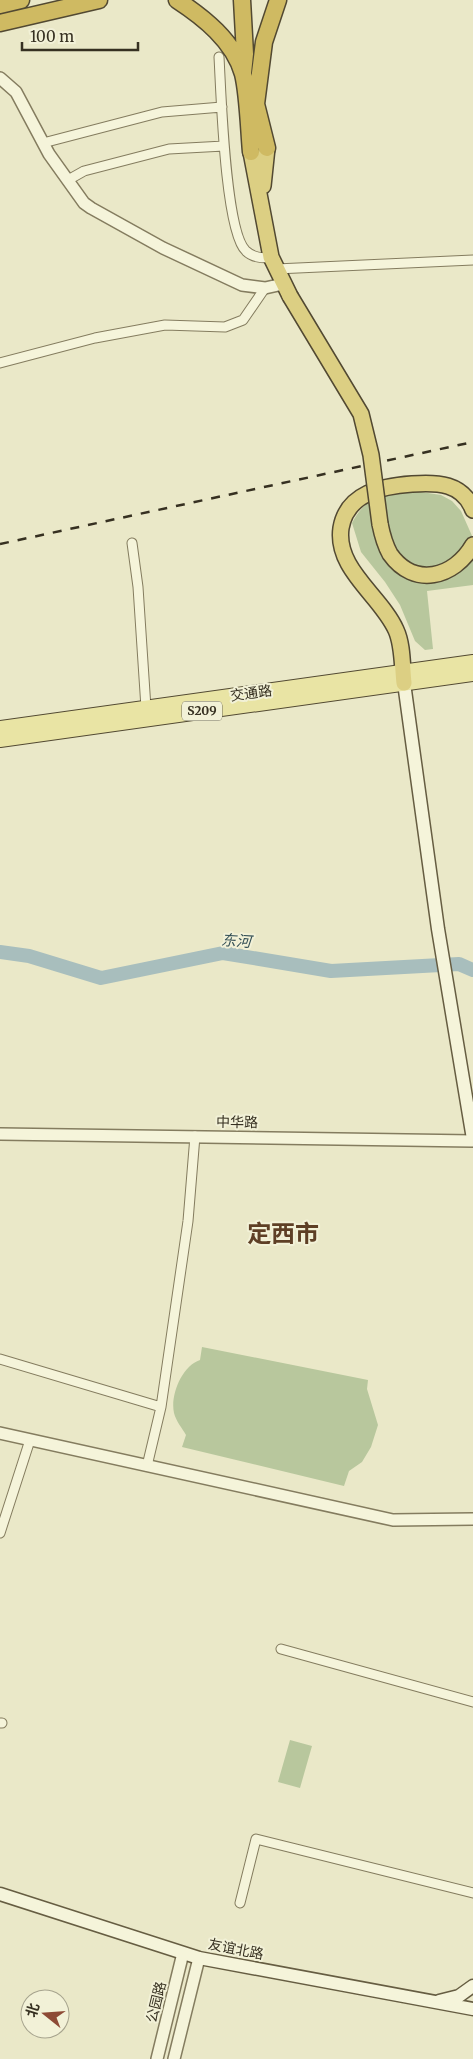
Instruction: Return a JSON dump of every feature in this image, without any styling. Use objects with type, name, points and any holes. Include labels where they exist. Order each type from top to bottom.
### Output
[{"type":"highway","points":[[0,5],[21,0]]},
{"type":"highway","points":[[0,23],[99,0]]},
{"type":"highway","points":[[176,0],[204,18],[230,47],[243,74],[259,150]]},
{"type":"highway","points":[[242,0],[245,54],[243,74]]},
{"type":"highway","points":[[256,104],[264,42],[278,0]]},
{"type":"highway","points":[[245,54],[256,104],[261,202],[274,263],[286,290],[361,414],[370,455],[380,524],[389,552],[399,564],[412,572],[426,575],[441,574],[455,568],[466,557],[473,545]]},
{"type":"highway","points":[[404,677],[396,631],[346,558],[341,535],[347,512],[356,500],[370,491],[395,485],[428,483],[441,483],[453,488],[463,495],[473,510]]},
{"type":"main road","name":"交通路","points":[[0,740],[404,677],[473,662]]},
{"type":"main road","name":"交通路","points":[[0,728],[146,708],[404,677],[473,674]]},
{"type":"main road","points":[[404,677],[438,929],[473,1140]]},
{"type":"main road","name":"友谊北路","points":[[0,1894],[199,1958],[473,2009]]},
{"type":"main road","points":[[432,2002],[459,1996],[473,1986]]},
{"type":"street","points":[[219,58],[224,146],[236,235],[246,251],[274,263],[473,260]]},
{"type":"street","points":[[0,78],[16,92],[43,143],[84,203],[125,229],[242,285],[286,290]]},
{"type":"street","points":[[43,143],[162,112],[222,107]]},
{"type":"street","points":[[68,180],[84,172],[169,149],[224,146]]},
{"type":"street","points":[[0,363],[95,338],[165,325],[225,328],[243,320],[265,288]]},
{"type":"street","points":[[132,543],[138,587],[146,708]]},
{"type":"street","name":"中华路","points":[[0,1134],[473,1140]]},
{"type":"street","points":[[147,1466],[161,1407],[188,1221],[195,1136]]},
{"type":"street","points":[[0,1359],[161,1407]]},
{"type":"street","points":[[0,1434],[393,1520],[473,1518]]},
{"type":"street","points":[[0,1533],[30,1440]]},
{"type":"street","points":[[281,1649],[473,1702]]},
{"type":"street","points":[[240,1903],[256,1839],[473,1893]]},
{"type":"street","name":"公园路","points":[[157,2059],[183,1952]]},
{"type":"street","points":[[174,2059],[199,1958]]},
{"type":"green space","points":[[408,490],[441,495],[452,501],[461,511],[473,538],[473,585],[427,591],[433,649],[425,650],[415,641],[400,605],[385,582],[361,552],[352,523],[368,502],[382,496]]},
{"type":"green space","points":[[202,1347],[368,1380],[367,1389],[378,1425],[371,1447],[362,1462],[349,1471],[344,1486],[182,1447],[186,1435],[174,1413],[174,1398],[183,1375],[188,1368],[200,1360]]},
{"type":"green space","points":[[290,1740],[312,1746],[300,1788],[278,1782]]},
{"type":"waterway","name":"东河","points":[[0,952],[29,956],[101,978],[223,953],[331,971],[459,964],[473,970]]},
{"type":"railway","points":[[0,544],[473,442]]},
{"type":"district","name":"定西市","points":[[283,1234]]}]
